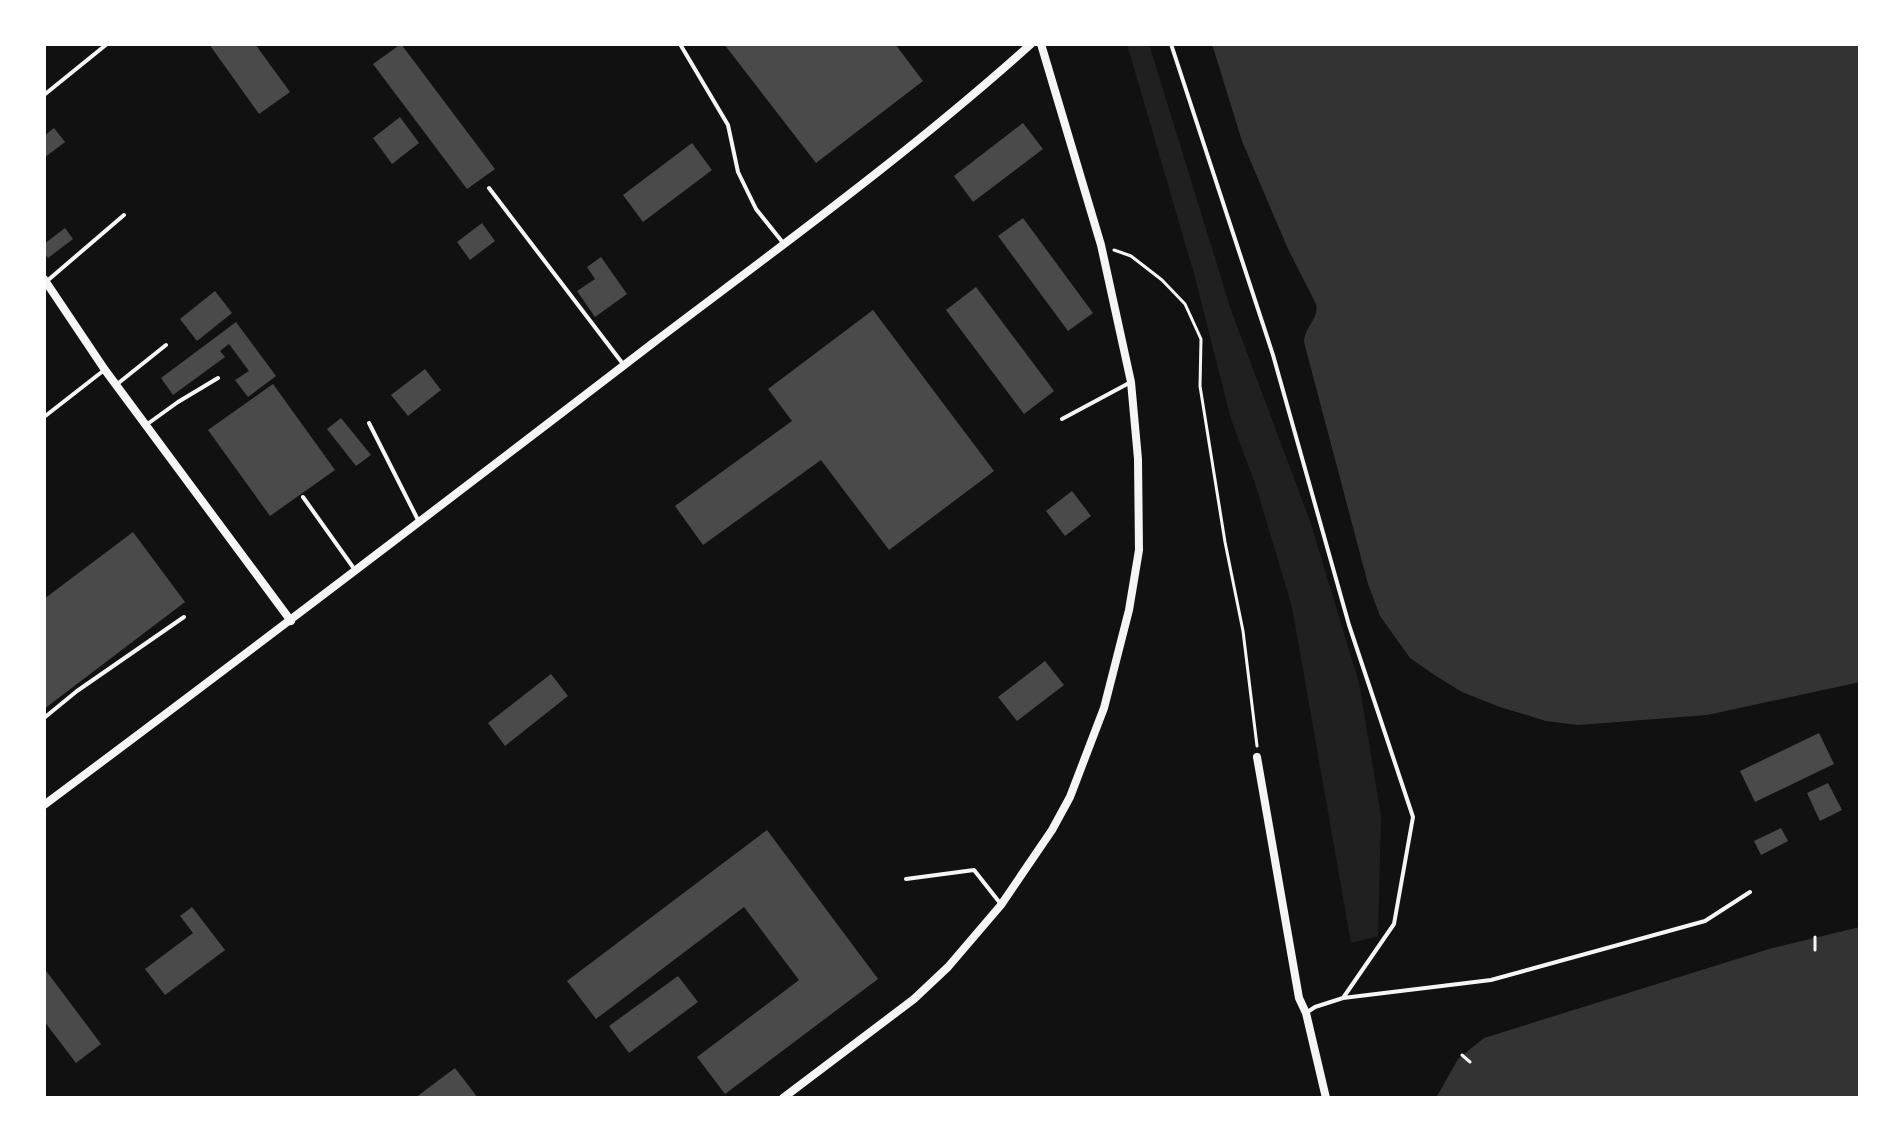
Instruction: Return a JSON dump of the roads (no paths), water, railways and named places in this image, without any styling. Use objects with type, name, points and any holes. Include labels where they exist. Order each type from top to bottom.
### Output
[{"type":"street","points":[[44,805],[291,621],[784,244],[972,97],[1031,44]]},
{"type":"street","points":[[783,1098],[914,999],[948,967],[1001,905],[1052,830],[1070,797],[1104,708],[1129,610],[1139,550],[1138,459],[1131,382],[1101,245],[1041,44]]},
{"type":"street","points":[[45,281],[105,370],[291,621]]},
{"type":"street","points":[[1257,757],[1299,998],[1306,1013],[1326,1098]]},
{"type":"lane","points":[[44,95],[107,44]]},
{"type":"lane","points":[[680,44],[728,125],[738,172],[756,209],[784,244]]},
{"type":"lane","points":[[1171,44],[1273,355],[1349,625],[1413,817],[1394,924],[1343,998]]},
{"type":"lane","points":[[489,188],[624,366]]},
{"type":"lane","points":[[45,281],[124,215]]},
{"type":"lane","points":[[116,385],[166,345]]},
{"type":"lane","points":[[44,417],[105,370]]},
{"type":"lane","points":[[146,425],[218,378]]},
{"type":"lane","points":[[1062,419],[1131,382]]},
{"type":"lane","points":[[369,423],[419,522]]},
{"type":"lane","points":[[303,497],[356,571]]},
{"type":"lane","points":[[44,718],[77,691],[184,617]]},
{"type":"lane","points":[[906,879],[974,870],[1001,905]]},
{"type":"lane","points":[[1306,1013],[1343,998],[1491,980],[1705,921],[1750,892]]}]
